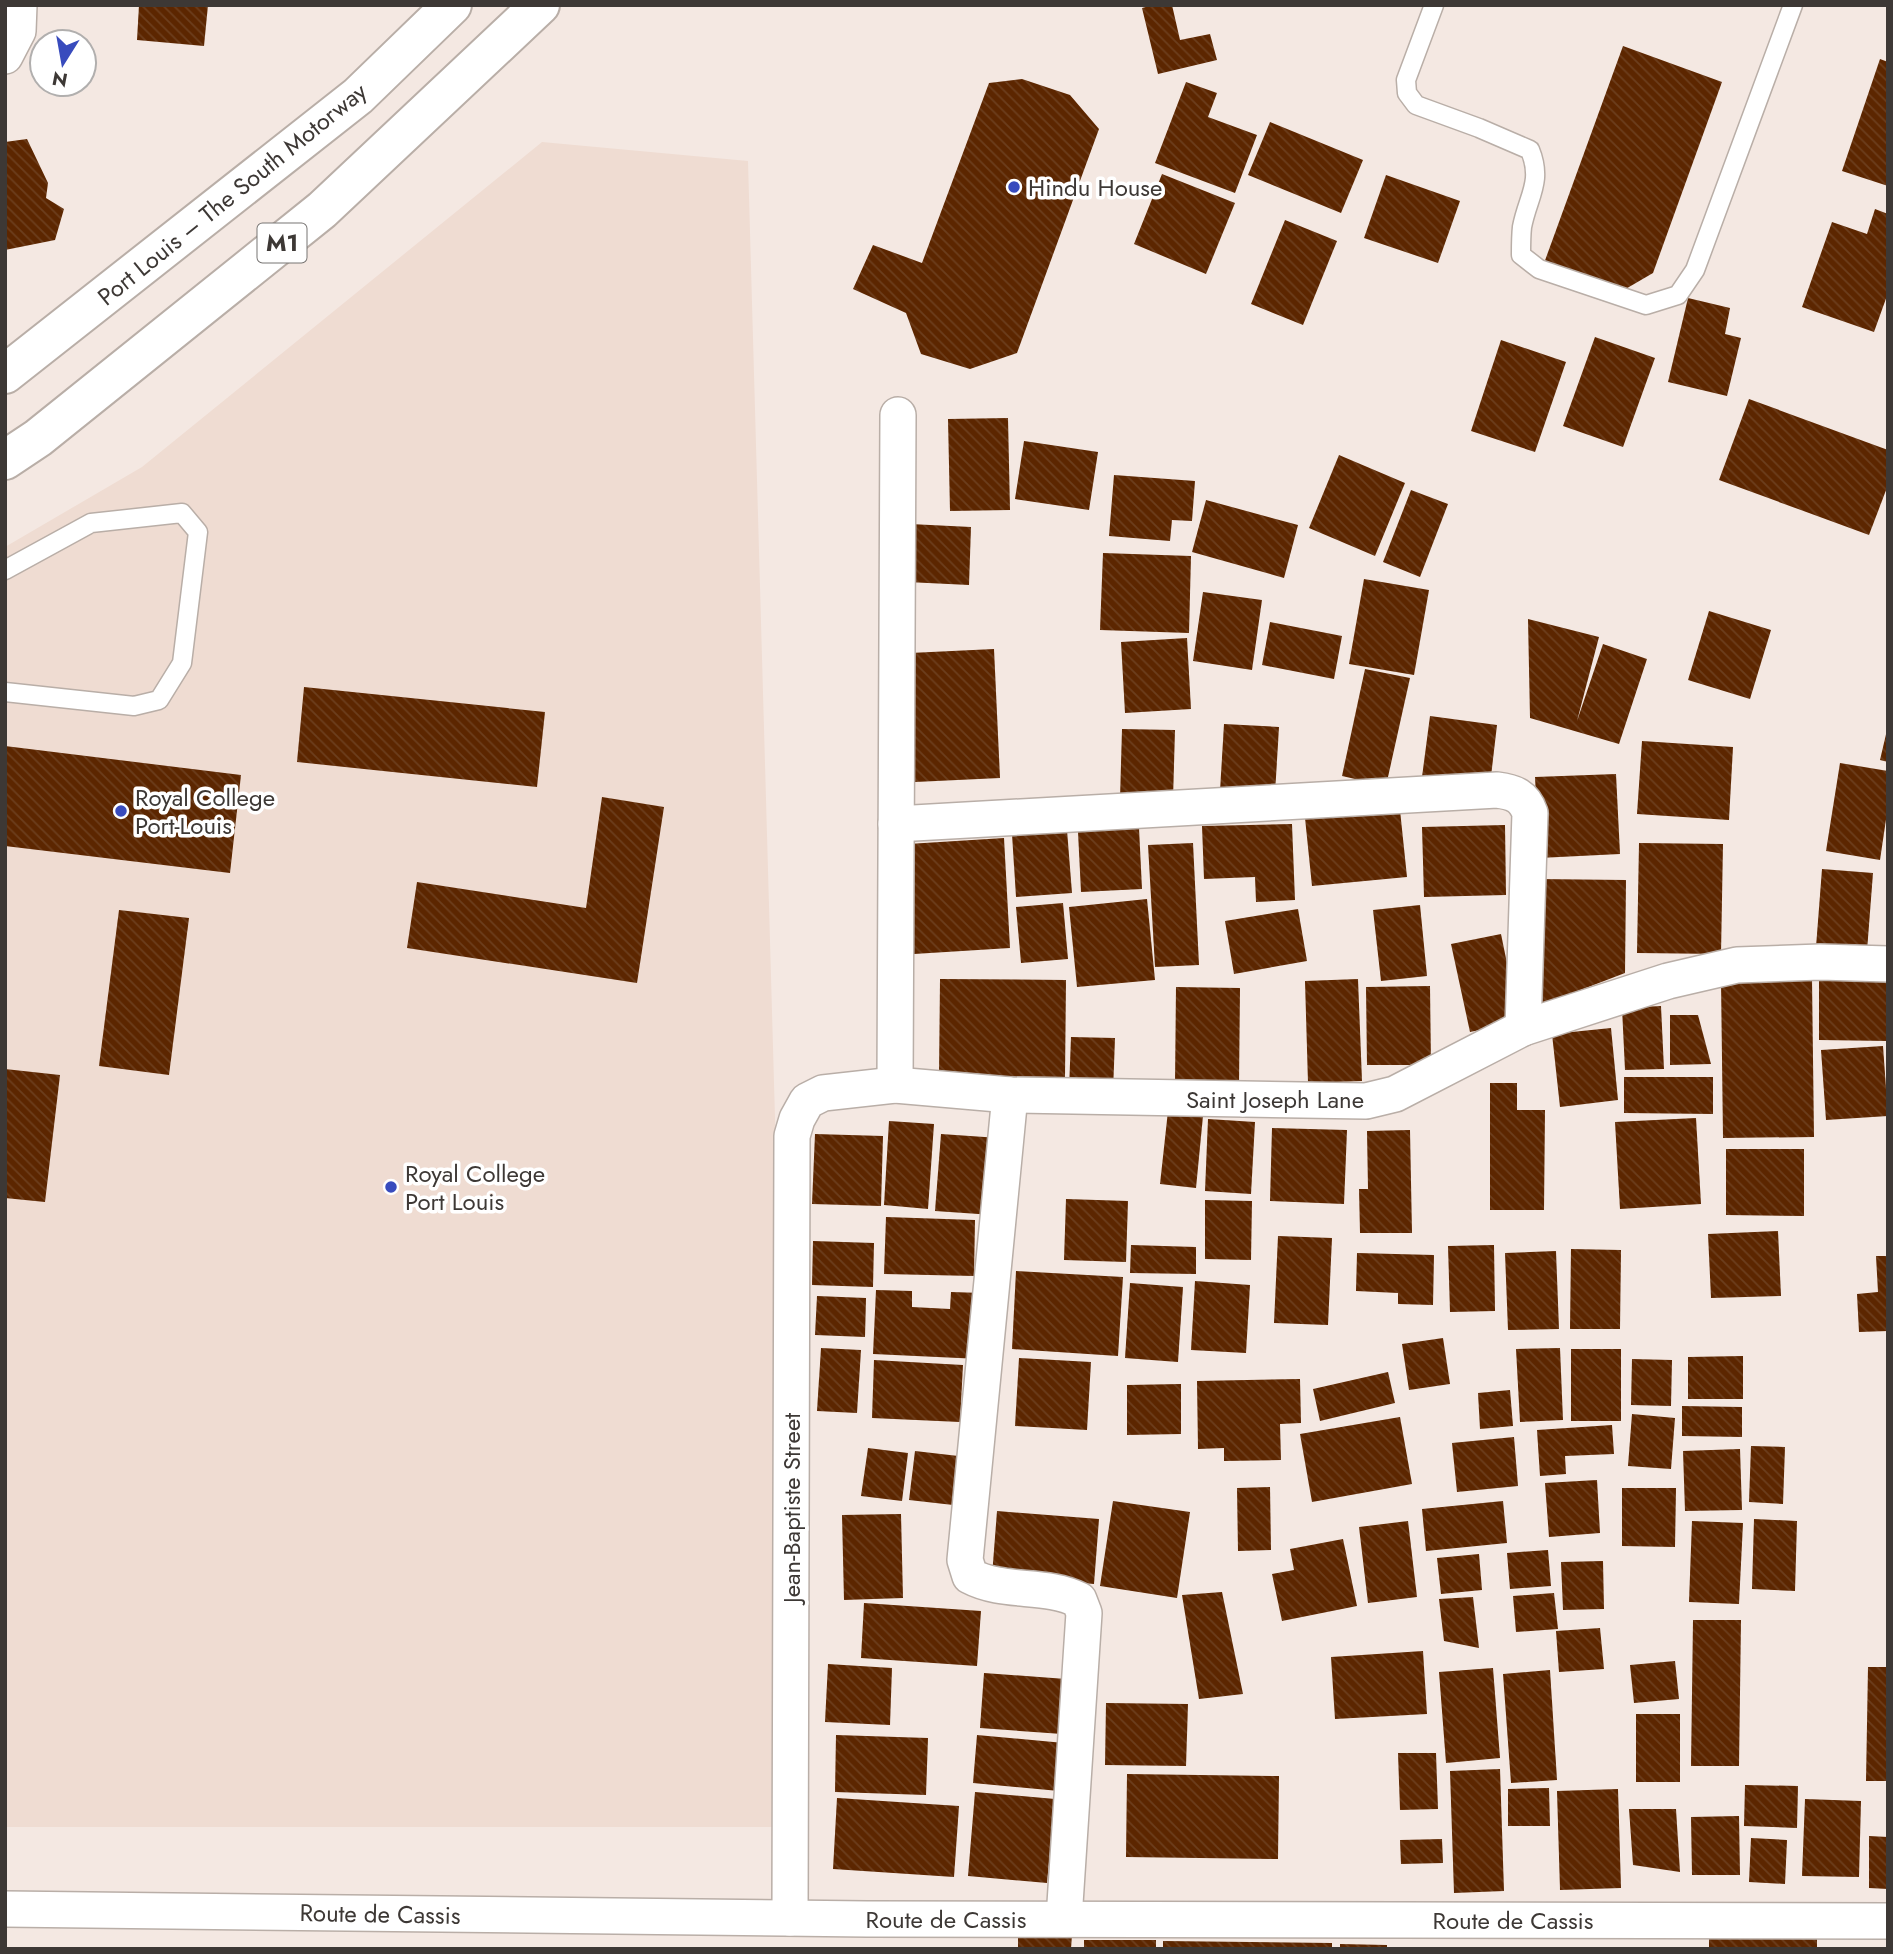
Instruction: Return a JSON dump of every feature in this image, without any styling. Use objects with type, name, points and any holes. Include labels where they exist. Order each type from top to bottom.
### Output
[{"type":"highway","name":"Port Louis – The South Motorway","points":[[5,374],[358,96],[452,5]]},
{"type":"highway","name":"M1","points":[[5,460],[38,438],[322,211],[540,5]]},
{"type":"street","points":[[895,1085],[898,415]]},
{"type":"street","points":[[897,824],[1483,790],[1511,792],[1521,796],[1530,813],[1523,1028]]},
{"type":"street","name":"Saint Joseph Lane","points":[[807,1101],[823,1093],[895,1085],[1010,1096],[1366,1101],[1395,1094],[1523,1028],[1668,981],[1737,965],[1820,962],[1888,964]]},
{"type":"street","points":[[1010,1096],[965,1560],[970,1576],[986,1585],[1062,1592],[1079,1600],[1084,1614],[1064,1919]]},
{"type":"street","name":"Jean-Baptiste Street","points":[[790,1919],[792,1136],[797,1119],[807,1101]]},
{"type":"street","name":"Route de Cassis","points":[[5,1909],[790,1919],[1888,1921]]},
{"type":"lane","points":[[1434,5],[1406,80],[1406,93],[1416,105],[1530,150],[1536,165],[1535,184],[1522,228],[1521,255],[1539,270],[1646,305],[1678,295],[1695,270],[1793,5]]},
{"type":"lane","points":[[5,569],[91,523],[182,513],[198,532],[182,663],[159,700],[134,706],[5,692]]},
{"type":"shaded area","name":"Royal College Port Louis","points":[[542,142],[748,161],[795,1827],[5,1827],[5,547],[142,467]]},
{"type":"building","points":[[139,5],[208,5],[204,46],[137,40]]},
{"type":"building","points":[[1172,5],[1180,40],[1210,34],[1217,60],[1158,74],[1142,8]]},
{"type":"building","points":[[1623,46],[1722,82],[1653,273],[1617,294],[1543,266]]},
{"type":"building","points":[[1880,59],[1888,62],[1888,186],[1842,171]]},
{"type":"building","name":"Hindu House","points":[[1022,79],[1070,95],[1099,129],[1017,353],[970,369],[921,354],[906,313],[853,289],[873,245],[922,263],[989,83]]},
{"type":"building","points":[[1186,82],[1217,93],[1208,117],[1257,135],[1235,193],[1155,163]]},
{"type":"building","points":[[1270,122],[1363,160],[1341,213],[1248,175]]},
{"type":"building","points":[[27,139],[48,183],[46,198],[64,209],[55,240],[5,250],[5,142]]},
{"type":"building","points":[[1162,174],[1235,203],[1206,274],[1134,244]]},
{"type":"building","points":[[1386,175],[1460,201],[1438,263],[1364,238]]},
{"type":"building","points":[[1875,209],[1888,214],[1888,293],[1874,332],[1802,307],[1832,222],[1867,234]]},
{"type":"building","points":[[1285,220],[1337,241],[1303,325],[1251,304]]},
{"type":"building","points":[[1688,298],[1730,308],[1725,334],[1741,338],[1727,396],[1668,382]]},
{"type":"building","points":[[1595,337],[1655,358],[1623,447],[1563,426]]},
{"type":"building","points":[[1501,340],[1566,362],[1535,452],[1471,431]]},
{"type":"building","points":[[1749,399],[1888,450],[1888,485],[1869,535],[1719,480]]},
{"type":"building","points":[[1008,418],[1010,510],[950,511],[948,419]]},
{"type":"building","points":[[1024,441],[1098,452],[1089,510],[1015,499]]},
{"type":"building","points":[[1339,455],[1405,483],[1375,556],[1309,528]]},
{"type":"building","points":[[1114,475],[1195,481],[1192,521],[1172,520],[1170,541],[1109,536]]},
{"type":"building","points":[[1411,490],[1448,504],[1420,577],[1383,562]]},
{"type":"building","points":[[1206,500],[1298,525],[1284,578],[1192,552]]},
{"type":"building","points":[[910,524],[971,527],[969,585],[907,582]]},
{"type":"building","points":[[1103,553],[1191,556],[1189,633],[1100,630]]},
{"type":"building","points":[[1364,579],[1429,590],[1414,675],[1349,664]]},
{"type":"building","points":[[1203,592],[1262,600],[1252,670],[1193,661]]},
{"type":"building","points":[[1709,611],[1771,630],[1750,699],[1688,680]]},
{"type":"building","points":[[1528,619],[1599,637],[1577,721],[1603,644],[1647,659],[1619,744],[1530,718]]},
{"type":"building","points":[[1270,622],[1342,636],[1334,679],[1262,665]]},
{"type":"building","points":[[1187,638],[1191,709],[1125,713],[1121,642]]},
{"type":"building","points":[[994,649],[1000,778],[915,782],[910,653]]},
{"type":"building","points":[[1365,669],[1410,678],[1386,786],[1342,776]]},
{"type":"building","name":"Royal College Port-Louis","points":[[304,687],[545,712],[537,787],[297,762]]},
{"type":"building","points":[[1430,716],[1497,725],[1490,785],[1422,777]]},
{"type":"building","points":[[1224,724],[1279,727],[1275,794],[1220,791]]},
{"type":"building","points":[[1122,729],[1175,730],[1173,800],[1120,799]]},
{"type":"building","points":[[1888,731],[1888,762],[1880,760]]},
{"type":"building","points":[[1642,741],[1733,747],[1729,820],[1637,814]]},
{"type":"building","name":"Royal College Port-Louis","points":[[5,746],[241,775],[230,873],[5,846]]},
{"type":"building","points":[[1840,763],[1888,771],[1888,806],[1880,860],[1826,851]]},
{"type":"building","points":[[1616,774],[1620,854],[1539,858],[1535,777]]},
{"type":"building","points":[[602,797],[664,807],[637,983],[407,948],[417,882],[586,908]]},
{"type":"building","points":[[1400,810],[1407,877],[1312,886],[1305,818]]},
{"type":"building","points":[[1292,824],[1295,900],[1256,902],[1255,877],[1204,879],[1202,826]]},
{"type":"building","points":[[1505,825],[1506,895],[1424,897],[1422,827]]},
{"type":"building","points":[[1139,828],[1142,889],[1081,892],[1078,832]]},
{"type":"building","points":[[1067,830],[1072,893],[1016,897],[1012,834]]},
{"type":"building","points":[[1004,838],[1010,948],[914,954],[908,844]]},
{"type":"building","points":[[1193,843],[1199,965],[1155,967],[1148,845]]},
{"type":"building","points":[[1639,843],[1723,844],[1721,954],[1637,953]]},
{"type":"building","points":[[1822,869],[1873,873],[1867,951],[1816,947]]},
{"type":"building","points":[[1537,879],[1626,880],[1625,973],[1536,1007]]},
{"type":"building","points":[[1147,899],[1155,980],[1077,987],[1069,907]]},
{"type":"building","points":[[1063,903],[1068,959],[1021,963],[1016,907]]},
{"type":"building","points":[[1420,905],[1427,976],[1381,981],[1373,910]]},
{"type":"building","points":[[1298,909],[1307,961],[1234,974],[1225,921]]},
{"type":"building","name":"Royal College Port-Louis","points":[[119,910],[189,918],[169,1075],[99,1066]]},
{"type":"building","points":[[1501,934],[1519,1022],[1470,1032],[1451,944]]},
{"type":"building","points":[[940,979],[1066,980],[1065,1077],[939,1076]]},
{"type":"building","points":[[1358,979],[1362,1081],[1308,1083],[1305,981]]},
{"type":"building","points":[[1812,979],[1814,1137],[1723,1138],[1721,980]]},
{"type":"building","points":[[1819,980],[1888,980],[1888,1041],[1819,1040]]},
{"type":"building","points":[[1430,986],[1431,1065],[1367,1065],[1366,987]]},
{"type":"building","points":[[1176,987],[1240,988],[1239,1085],[1175,1084]]},
{"type":"building","points":[[1661,1006],[1664,1069],[1625,1070],[1622,1008]]},
{"type":"building","points":[[1670,1015],[1698,1015],[1711,1064],[1670,1065]]},
{"type":"building","points":[[1611,1028],[1618,1100],[1560,1107],[1552,1034]]},
{"type":"building","points":[[1071,1037],[1115,1038],[1113,1092],[1069,1090]]},
{"type":"building","points":[[1883,1046],[1888,1116],[1826,1120],[1821,1050]]},
{"type":"building","points":[[5,1069],[60,1075],[45,1202],[5,1198]]},
{"type":"building","points":[[1624,1077],[1713,1077],[1713,1114],[1624,1113]]},
{"type":"building","points":[[1490,1083],[1517,1083],[1517,1110],[1545,1110],[1544,1210],[1490,1210]]},
{"type":"building","points":[[1168,1111],[1203,1116],[1196,1188],[1160,1184]]},
{"type":"building","points":[[1696,1118],[1701,1204],[1620,1209],[1615,1122]]},
{"type":"building","points":[[1208,1119],[1255,1122],[1251,1194],[1205,1191]]},
{"type":"building","points":[[889,1121],[934,1124],[928,1209],[884,1205]]},
{"type":"building","points":[[1272,1128],[1347,1130],[1344,1204],[1270,1201]]},
{"type":"building","points":[[1410,1130],[1412,1233],[1360,1233],[1359,1189],[1368,1189],[1367,1131]]},
{"type":"building","points":[[815,1134],[883,1136],[881,1206],[812,1204]]},
{"type":"building","points":[[941,1134],[999,1138],[993,1215],[935,1211]]},
{"type":"building","points":[[1726,1149],[1804,1149],[1804,1216],[1726,1215]]},
{"type":"building","points":[[1066,1199],[1128,1201],[1126,1262],[1064,1260]]},
{"type":"building","points":[[1205,1200],[1252,1201],[1251,1260],[1205,1259]]},
{"type":"building","points":[[886,1217],[975,1220],[974,1276],[884,1274]]},
{"type":"building","points":[[1778,1231],[1781,1296],[1711,1298],[1708,1234]]},
{"type":"building","points":[[1278,1236],[1332,1238],[1328,1325],[1274,1323]]},
{"type":"building","points":[[813,1241],[874,1243],[873,1287],[812,1285]]},
{"type":"building","points":[[1131,1245],[1196,1247],[1196,1274],[1130,1273]]},
{"type":"building","points":[[1494,1245],[1495,1311],[1450,1312],[1448,1246]]},
{"type":"building","points":[[1571,1249],[1621,1250],[1620,1329],[1570,1329]]},
{"type":"building","points":[[1556,1251],[1559,1329],[1508,1330],[1505,1253]]},
{"type":"building","points":[[1357,1253],[1434,1255],[1433,1305],[1398,1304],[1398,1293],[1356,1291]]},
{"type":"building","points":[[1876,1256],[1888,1256],[1888,1331],[1859,1332],[1857,1294],[1878,1292]]},
{"type":"building","points":[[1016,1271],[1123,1277],[1118,1356],[1012,1349]]},
{"type":"building","points":[[1195,1281],[1250,1285],[1246,1353],[1191,1350]]},
{"type":"building","points":[[1130,1283],[1183,1287],[1178,1362],[1125,1358]]},
{"type":"building","points":[[876,1290],[912,1291],[912,1307],[950,1309],[951,1292],[983,1293],[980,1359],[873,1354]]},
{"type":"building","points":[[817,1296],[866,1298],[865,1337],[815,1335]]},
{"type":"building","points":[[1443,1338],[1450,1384],[1409,1390],[1402,1344]]},
{"type":"building","points":[[821,1348],[861,1350],[857,1413],[817,1411]]},
{"type":"building","points":[[1560,1348],[1563,1420],[1520,1422],[1516,1349]]},
{"type":"building","points":[[1571,1349],[1621,1349],[1621,1421],[1571,1421]]},
{"type":"building","points":[[1743,1356],[1743,1399],[1688,1399],[1688,1357]]},
{"type":"building","points":[[1019,1358],[1091,1362],[1087,1430],[1015,1426]]},
{"type":"building","points":[[1632,1359],[1672,1360],[1671,1406],[1631,1405]]},
{"type":"building","points":[[874,1360],[963,1365],[960,1422],[872,1418]]},
{"type":"building","points":[[1388,1372],[1395,1403],[1320,1421],[1313,1389]]},
{"type":"building","points":[[1300,1379],[1301,1423],[1280,1424],[1281,1460],[1224,1461],[1224,1448],[1198,1449],[1197,1381]]},
{"type":"building","points":[[1181,1384],[1181,1434],[1127,1435],[1127,1385]]},
{"type":"building","points":[[1510,1390],[1513,1426],[1480,1429],[1478,1393]]},
{"type":"building","points":[[1682,1406],[1742,1407],[1742,1437],[1682,1436]]},
{"type":"building","points":[[1632,1414],[1675,1418],[1671,1469],[1628,1466]]},
{"type":"building","points":[[1400,1417],[1412,1484],[1312,1502],[1300,1434]]},
{"type":"building","points":[[1612,1425],[1614,1454],[1565,1456],[1566,1474],[1540,1476],[1537,1430]]},
{"type":"building","points":[[1514,1437],[1518,1486],[1457,1492],[1452,1443]]},
{"type":"building","points":[[1751,1446],[1785,1447],[1783,1504],[1749,1502]]},
{"type":"building","points":[[868,1448],[908,1453],[902,1501],[861,1496]]},
{"type":"building","points":[[1740,1449],[1742,1510],[1685,1511],[1683,1451]]},
{"type":"building","points":[[915,1451],[967,1457],[962,1506],[909,1500]]},
{"type":"building","points":[[1597,1480],[1600,1533],[1549,1537],[1545,1483]]},
{"type":"building","points":[[1270,1487],[1271,1550],[1238,1551],[1237,1488]]},
{"type":"building","points":[[1622,1488],[1676,1488],[1675,1547],[1622,1546]]},
{"type":"building","points":[[1113,1501],[1190,1512],[1177,1598],[1100,1586]]},
{"type":"building","points":[[1503,1501],[1507,1543],[1426,1551],[1422,1509]]},
{"type":"building","points":[[997,1511],[1099,1519],[1094,1584],[992,1576]]},
{"type":"building","points":[[901,1514],[903,1598],[844,1600],[842,1515]]},
{"type":"building","points":[[1754,1519],[1797,1521],[1795,1591],[1752,1589]]},
{"type":"building","points":[[1408,1521],[1417,1597],[1368,1603],[1359,1527]]},
{"type":"building","points":[[1692,1521],[1743,1523],[1739,1604],[1689,1602]]},
{"type":"building","points":[[1343,1539],[1357,1606],[1282,1621],[1272,1574],[1294,1570],[1290,1549]]},
{"type":"building","points":[[1548,1550],[1551,1586],[1510,1589],[1507,1553]]},
{"type":"building","points":[[1479,1554],[1482,1590],[1441,1594],[1437,1558]]},
{"type":"building","points":[[1603,1561],[1604,1609],[1563,1610],[1561,1562]]},
{"type":"building","points":[[1222,1592],[1243,1694],[1199,1699],[1182,1595]]},
{"type":"building","points":[[1554,1593],[1558,1629],[1516,1632],[1513,1596]]},
{"type":"building","points":[[1473,1597],[1479,1648],[1444,1641],[1439,1599]]},
{"type":"building","points":[[864,1603],[981,1611],[977,1666],[861,1658]]},
{"type":"building","points":[[1693,1620],[1741,1620],[1739,1766],[1691,1766]]},
{"type":"building","points":[[1600,1628],[1604,1669],[1559,1672],[1556,1631]]},
{"type":"building","points":[[1423,1651],[1427,1714],[1335,1719],[1331,1657]]},
{"type":"building","points":[[1675,1661],[1679,1699],[1634,1703],[1630,1665]]},
{"type":"building","points":[[828,1664],[892,1668],[890,1725],[825,1722]]},
{"type":"building","points":[[1868,1667],[1888,1667],[1888,1781],[1866,1781]]},
{"type":"building","points":[[1493,1668],[1500,1758],[1446,1763],[1439,1672]]},
{"type":"building","points":[[1550,1670],[1557,1780],[1511,1783],[1503,1674]]},
{"type":"building","points":[[984,1673],[1066,1679],[1062,1734],[980,1728]]},
{"type":"building","points":[[1106,1703],[1188,1704],[1186,1766],[1105,1765]]},
{"type":"building","points":[[1636,1714],[1680,1714],[1680,1782],[1636,1782]]},
{"type":"building","points":[[836,1735],[928,1738],[926,1795],[835,1792]]},
{"type":"building","points":[[977,1735],[1064,1743],[1059,1791],[973,1783]]},
{"type":"building","points":[[1398,1753],[1436,1753],[1438,1809],[1400,1810]]},
{"type":"building","points":[[1500,1769],[1504,1891],[1454,1893],[1450,1771]]},
{"type":"building","points":[[1127,1774],[1279,1776],[1278,1859],[1126,1857]]},
{"type":"building","points":[[1745,1785],[1798,1786],[1797,1828],[1744,1826]]},
{"type":"building","points":[[1549,1788],[1550,1826],[1508,1826],[1508,1789]]},
{"type":"building","points":[[1618,1789],[1621,1888],[1560,1890],[1557,1791]]},
{"type":"building","points":[[975,1792],[1055,1799],[1047,1883],[968,1876]]},
{"type":"building","points":[[837,1798],[959,1806],[954,1877],[833,1869]]},
{"type":"building","points":[[1805,1799],[1861,1801],[1859,1877],[1802,1876]]},
{"type":"building","points":[[1629,1809],[1676,1809],[1680,1872],[1633,1865]]},
{"type":"building","points":[[1739,1816],[1740,1875],[1692,1875],[1691,1817]]},
{"type":"building","points":[[1869,1836],[1888,1837],[1888,1889],[1869,1888]]},
{"type":"building","points":[[1751,1838],[1787,1840],[1785,1884],[1749,1882]]},
{"type":"building","points":[[1442,1839],[1443,1863],[1401,1864],[1400,1840]]},
{"type":"building","points":[[1018,1934],[1072,1935],[1071,1949],[1018,1949]]},
{"type":"building","points":[[1709,1935],[1817,1936],[1817,1949],[1709,1949]]},
{"type":"building","points":[[1084,1940],[1156,1940],[1156,1949],[1084,1949]]},
{"type":"building","points":[[1163,1941],[1332,1943],[1332,1949],[1163,1949]]},
{"type":"building","points":[[1340,1944],[1387,1945],[1387,1949],[1340,1949]]},
{"type":"place","name":"Hindu House","points":[[1014,187]]},
{"type":"place","name":"Royal College Port-Louis","points":[[121,811]]},
{"type":"place","name":"Royal College Port Louis","points":[[391,1187]]}]
